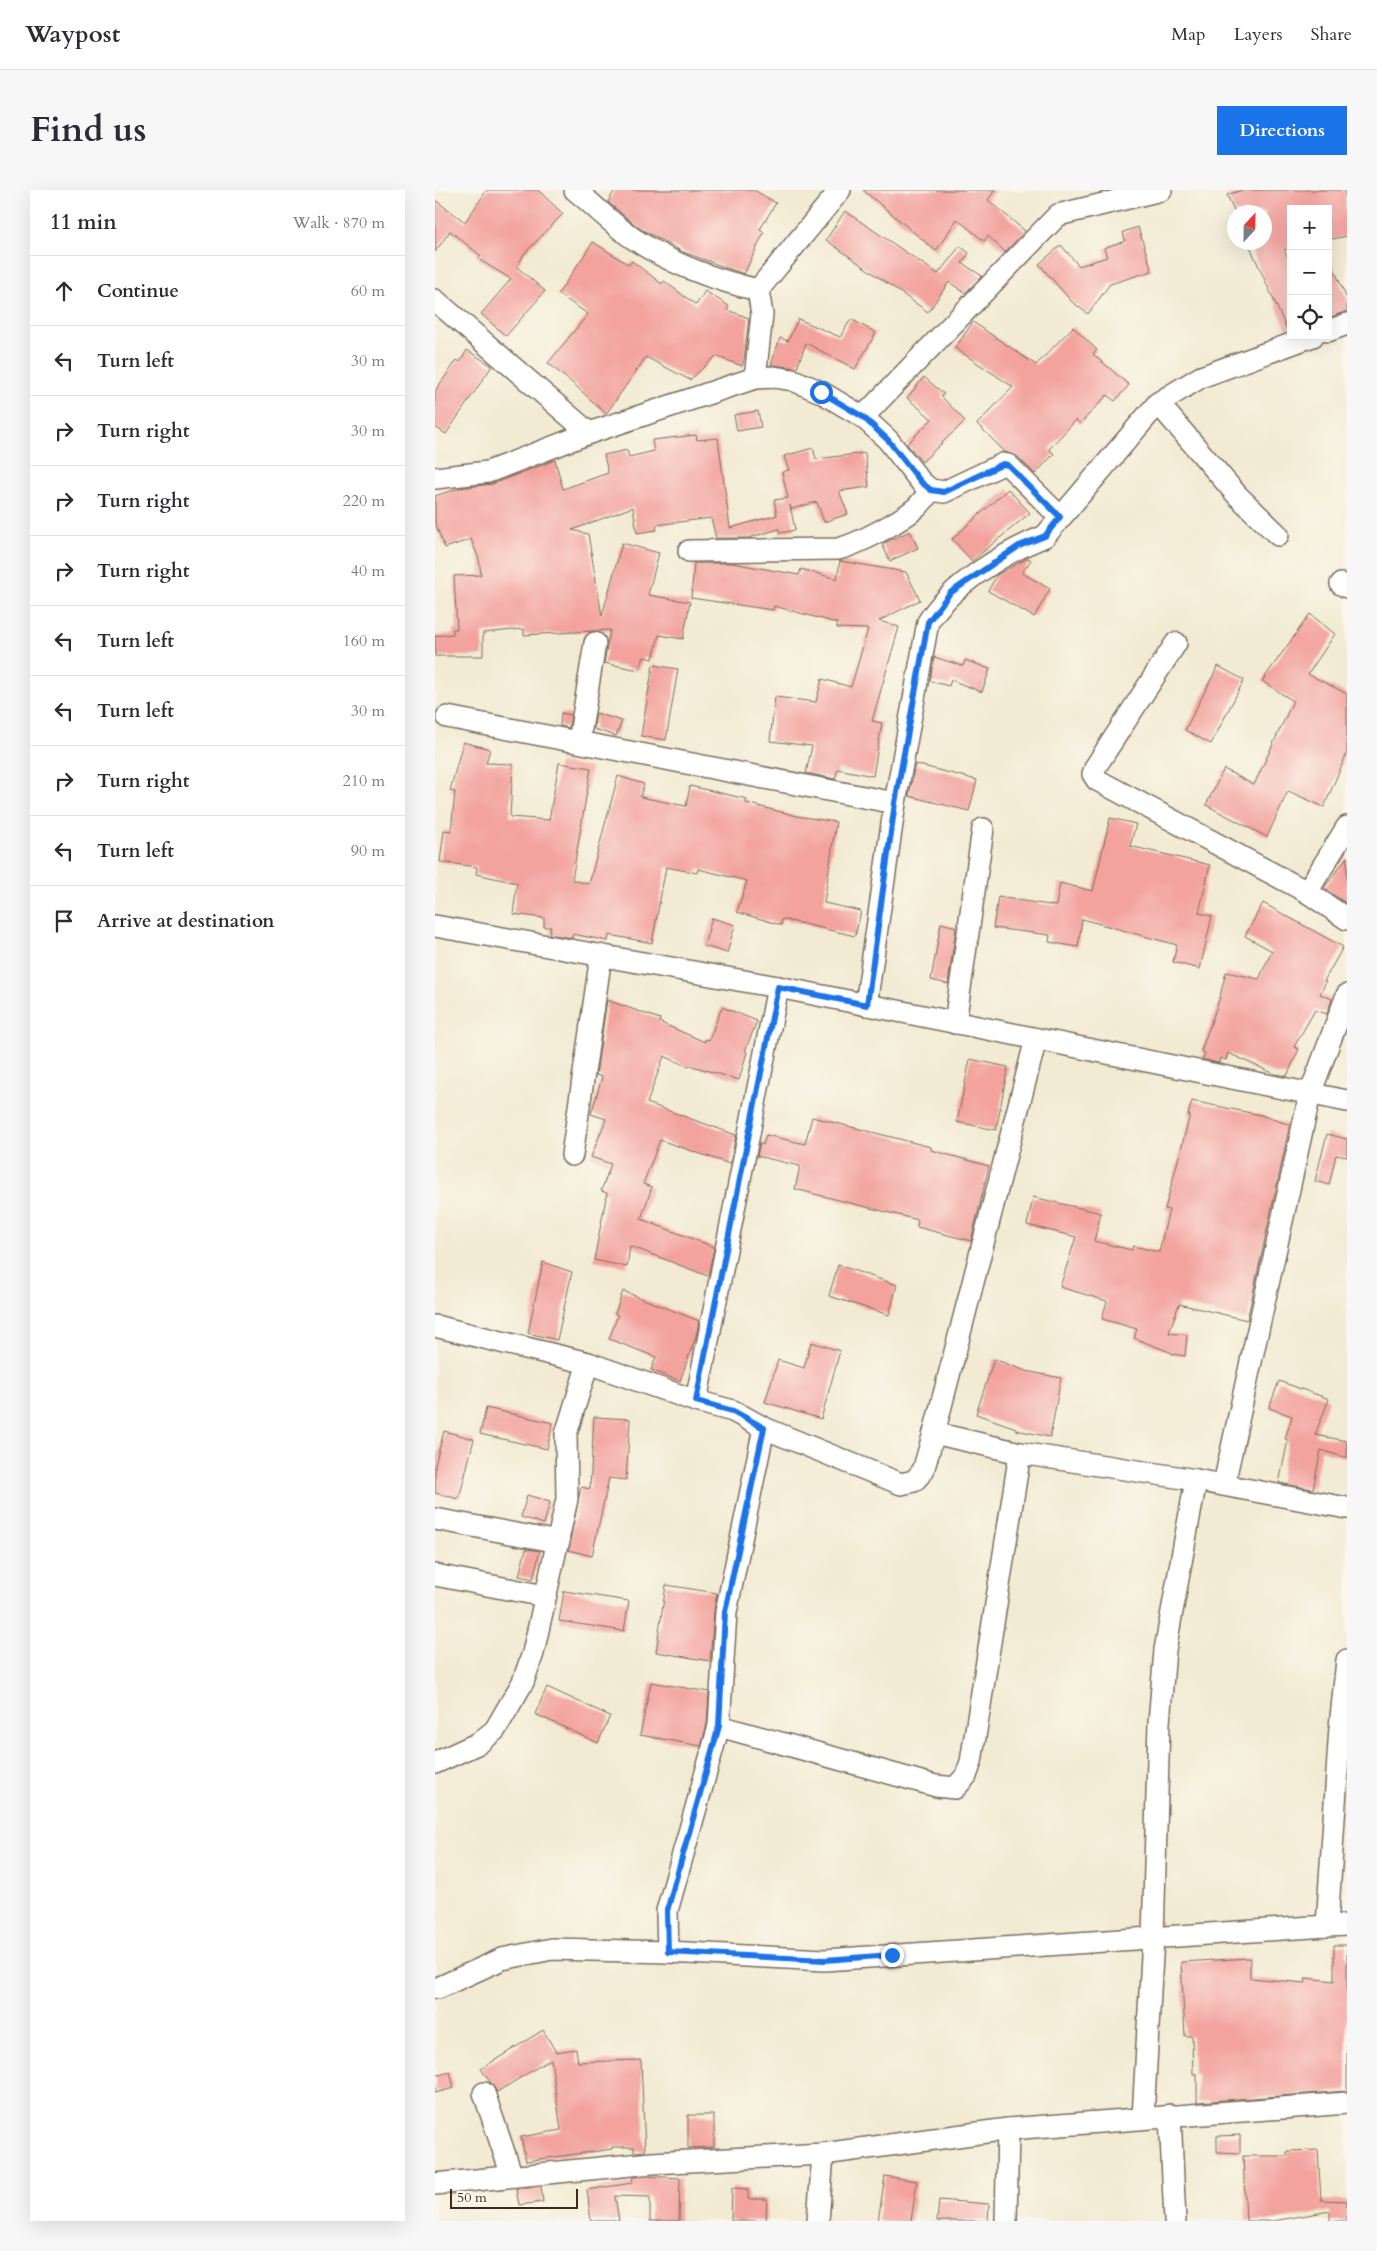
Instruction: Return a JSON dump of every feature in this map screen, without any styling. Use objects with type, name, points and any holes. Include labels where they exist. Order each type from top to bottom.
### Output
[{"type":"street","points":[[755,378],[762,314],[758,290],[840,190]]},
{"type":"street","points":[[863,417],[1058,215],[1161,190]]},
{"type":"street","points":[[585,193],[605,217],[635,239],[666,258],[730,284],[758,290]]},
{"type":"street","points":[[435,300],[589,433]]},
{"type":"street","points":[[1332,330],[1347,324]]},
{"type":"street","points":[[867,1005],[895,803],[928,622],[950,593],[1019,546],[1045,536],[1158,403],[1201,377],[1302,340]]},
{"type":"street","points":[[435,478],[488,472],[589,433],[755,378],[774,377],[793,380],[821,392],[863,417],[888,440],[921,482],[931,490],[944,492],[1003,464],[1008,465],[1060,517]]},
{"type":"street","points":[[1158,403],[1237,495],[1278,535]]},
{"type":"street","points":[[689,551],[844,548],[909,514],[918,507],[931,490]]},
{"type":"street","points":[[579,741],[595,643]]},
{"type":"street","points":[[1176,643],[1096,766],[1093,774],[1097,780],[1307,892],[1347,919]]},
{"type":"street","points":[[447,717],[895,803]]},
{"type":"street","points":[[1307,892],[1347,827]]},
{"type":"street","points":[[955,1023],[983,829]]},
{"type":"street","points":[[435,926],[778,987],[1347,1101]]},
{"type":"street","points":[[572,1155],[601,956]]},
{"type":"street","points":[[696,1401],[778,987]]},
{"type":"street","points":[[1224,1484],[1310,1094],[1347,996]]},
{"type":"street","points":[[435,1326],[588,1363],[696,1401],[733,1411],[764,1428],[901,1484],[914,1482],[923,1471],[934,1432],[1036,1039]]},
{"type":"street","points":[[435,1763],[479,1744],[495,1730],[523,1682],[533,1653],[567,1499],[566,1434],[588,1363]]},
{"type":"street","points":[[668,1952],[667,1911],[719,1726],[725,1612],[764,1428]]},
{"type":"street","points":[[934,1432],[1020,1453],[1224,1484],[1347,1508]]},
{"type":"street","points":[[719,1726],[936,1786],[955,1788],[966,1776],[971,1762],[1020,1453]]},
{"type":"street","points":[[1143,2118],[1153,1938],[1159,1733],[1165,1650],[1196,1480]]},
{"type":"street","points":[[435,1519],[559,1542]]},
{"type":"street","points":[[435,1575],[545,1596]]},
{"type":"street","points":[[438,1988],[501,1959],[553,1949],[668,1952],[825,1960],[1337,1925],[1340,1727],[1347,1660]]},
{"type":"street","points":[[484,2093],[512,2176]]},
{"type":"street","points":[[435,2184],[652,2163],[823,2154],[1008,2129],[1347,2103]]},
{"type":"street","points":[[1170,2116],[1175,2221]]},
{"type":"street","points":[[1007,2221],[1008,2129]]},
{"type":"street","points":[[819,2221],[823,2154]]},
{"type":"building","points":[[487,190],[538,190],[563,214],[524,254],[517,267],[545,291],[506,336],[481,314],[511,279],[478,259],[481,256],[450,231],[435,252],[435,200],[465,222]]},
{"type":"building","points":[[615,190],[754,190],[776,203],[760,229],[764,232],[744,274],[683,252],[639,228],[608,202]]},
{"type":"building","points":[[863,190],[995,190],[988,200],[1025,231],[1005,252],[988,236],[984,241],[957,219],[936,251]]},
{"type":"building","points":[[1242,190],[1345,190],[1347,236],[1332,239],[1332,205],[1287,205],[1287,249],[1284,250],[1287,256],[1287,330],[1252,250],[1272,250],[1272,205],[1232,205],[1227,195]]},
{"type":"building","points":[[845,211],[938,274],[960,246],[969,253],[962,263],[982,276],[965,293],[949,282],[928,312],[826,240]]},
{"type":"building","points":[[1138,227],[1152,271],[1110,284],[1088,314],[1071,301],[1039,264],[1061,245],[1079,266],[1107,257],[1104,248],[1125,241],[1123,232]]},
{"type":"building","points":[[593,242],[629,265],[632,261],[662,284],[664,281],[696,305],[705,291],[729,306],[727,310],[749,318],[742,366],[716,356],[690,380],[646,357],[606,414],[548,363],[588,314],[558,294]]},
{"type":"building","points":[[1332,264],[1347,299],[1347,311],[1332,317]]},
{"type":"building","points":[[798,319],[840,337],[851,319],[876,333],[855,369],[806,343],[797,368],[771,365],[780,338],[788,341]]},
{"type":"building","points":[[973,322],[1036,365],[1073,327],[1097,350],[1093,354],[1129,385],[1115,401],[1107,395],[1080,424],[1076,420],[1049,449],[1054,454],[1035,474],[1017,456],[1005,452],[977,424],[1013,387],[955,348]]},
{"type":"building","points":[[467,350],[492,366],[446,434],[435,427],[435,391],[457,360],[460,362]]},
{"type":"building","points":[[924,377],[944,394],[941,396],[965,421],[922,462],[907,444],[932,419],[907,398]]},
{"type":"building","points":[[758,411],[761,427],[737,431],[734,415]]},
{"type":"building","points":[[696,435],[697,440],[718,438],[730,528],[777,515],[774,500],[788,498],[782,472],[789,470],[784,456],[813,448],[816,459],[865,453],[869,487],[839,491],[848,514],[824,522],[817,502],[791,509],[790,505],[795,530],[780,533],[779,529],[748,538],[716,538],[711,518],[656,525],[657,530],[637,533],[633,507],[572,530],[588,534],[602,616],[622,543],[659,553],[648,595],[690,602],[683,639],[659,635],[653,659],[644,657],[639,670],[604,663],[610,630],[524,635],[524,629],[483,633],[483,656],[435,656],[435,636],[453,634],[453,629],[457,629],[454,576],[481,575],[479,559],[471,539],[445,548],[435,523],[435,496],[459,488],[492,484],[555,460],[563,489],[608,473],[604,455],[627,450],[629,457],[654,451],[652,440]]},
{"type":"building","points":[[1008,489],[1030,513],[972,561],[952,539]]},
{"type":"building","points":[[910,531],[918,548],[890,561],[882,544]]},
{"type":"building","points":[[1028,558],[1031,560],[1022,573],[1050,589],[1034,617],[988,591],[997,575]]},
{"type":"building","points":[[840,561],[906,572],[920,600],[879,621],[899,627],[872,721],[882,723],[873,776],[838,769],[835,779],[806,773],[812,746],[770,741],[775,697],[816,702],[822,679],[851,687],[868,629],[837,628],[837,623],[774,606],[773,610],[691,598],[694,563],[732,563],[799,575],[801,569],[837,579]]},
{"type":"building","points":[[1310,614],[1335,634],[1308,674],[1347,694],[1347,753],[1324,807],[1288,791],[1267,837],[1206,805],[1224,769],[1254,785],[1293,701],[1262,681]]},
{"type":"building","points":[[934,657],[963,666],[965,660],[990,669],[982,692],[951,680],[949,686],[930,681]]},
{"type":"building","points":[[653,665],[678,669],[666,740],[641,736]]},
{"type":"building","points":[[1218,666],[1244,680],[1211,744],[1185,730]]},
{"type":"building","points":[[561,713],[571,715],[569,728],[560,726]]},
{"type":"building","points":[[596,713],[622,721],[616,736],[594,729]]},
{"type":"building","points":[[463,742],[490,749],[486,763],[513,764],[510,817],[549,820],[559,763],[591,768],[572,880],[589,884],[618,776],[644,784],[640,797],[686,806],[690,786],[747,799],[746,803],[797,816],[836,822],[824,903],[861,911],[855,936],[782,919],[781,925],[737,912],[747,881],[698,869],[697,873],[666,867],[652,943],[609,935],[608,941],[573,934],[572,938],[549,934],[551,927],[544,927],[544,918],[513,914],[517,883],[476,874],[477,867],[440,862],[444,830],[451,831],[455,792],[450,791]]},
{"type":"building","points":[[915,764],[977,780],[969,811],[909,796]]},
{"type":"building","points":[[1110,818],[1136,824],[1130,846],[1210,865],[1199,913],[1212,916],[1200,969],[1173,962],[1177,945],[1082,919],[1078,947],[1049,942],[1050,935],[993,928],[998,897],[1056,906],[1060,883],[1093,891]]},
{"type":"building","points":[[1347,857],[1347,904],[1324,888]]},
{"type":"building","points":[[1263,903],[1343,947],[1324,981],[1326,982],[1320,994],[1332,999],[1327,1014],[1315,1010],[1294,1047],[1299,1049],[1287,1076],[1275,1074],[1228,1053],[1226,1060],[1220,1058],[1219,1063],[1202,1059],[1205,1053],[1201,1051],[1219,1000],[1226,972],[1259,979],[1272,951],[1245,936]]},
{"type":"building","points":[[712,918],[735,925],[727,953],[704,946]]},
{"type":"building","points":[[941,923],[956,927],[948,984],[931,980]]},
{"type":"building","points":[[607,1000],[660,1019],[659,1022],[705,1042],[705,1039],[709,1040],[722,1007],[757,1021],[745,1051],[747,1052],[739,1080],[689,1065],[689,1067],[664,1056],[647,1103],[736,1135],[730,1164],[660,1140],[643,1184],[652,1187],[641,1219],[714,1247],[708,1276],[630,1246],[627,1267],[594,1260],[607,1193],[601,1191],[611,1164],[591,1157],[606,1119],[591,1114],[602,1077],[596,1075]]},
{"type":"building","points":[[970,1059],[1008,1067],[996,1130],[957,1122]]},
{"type":"building","points":[[1192,1101],[1261,1115],[1290,1125],[1247,1320],[1179,1304],[1169,1333],[1187,1335],[1185,1356],[1172,1354],[1134,1338],[1137,1329],[1102,1319],[1107,1301],[1060,1287],[1076,1237],[1027,1225],[1033,1197],[1101,1213],[1094,1241],[1132,1250],[1133,1246],[1159,1252],[1169,1210],[1165,1209]]},
{"type":"building","points":[[812,1117],[931,1147],[931,1150],[989,1166],[971,1241],[917,1227],[918,1220],[795,1189],[800,1166],[757,1156],[760,1143],[763,1145],[766,1135],[805,1144]]},
{"type":"building","points":[[1327,1134],[1347,1139],[1347,1157],[1336,1155],[1329,1185],[1315,1181]]},
{"type":"building","points":[[543,1262],[572,1272],[557,1340],[528,1333]]},
{"type":"building","points":[[838,1265],[897,1285],[889,1315],[829,1296]]},
{"type":"building","points":[[623,1291],[699,1321],[696,1336],[680,1381],[651,1370],[656,1357],[609,1339],[618,1315],[615,1314]]},
{"type":"building","points":[[811,1342],[840,1351],[821,1419],[765,1402],[778,1360],[804,1368]]},
{"type":"building","points":[[994,1359],[1026,1371],[1061,1378],[1050,1437],[1016,1430],[1016,1428],[976,1414]]},
{"type":"building","points":[[1279,1381],[1329,1399],[1315,1435],[1347,1441],[1347,1458],[1321,1450],[1313,1489],[1279,1483],[1288,1440],[1285,1439],[1292,1416],[1269,1408]]},
{"type":"building","points":[[486,1408],[553,1423],[547,1449],[480,1434]]},
{"type":"building","points":[[594,1417],[630,1419],[626,1480],[609,1478],[592,1556],[568,1550],[581,1487],[590,1489]]},
{"type":"building","points":[[444,1431],[474,1439],[459,1499],[435,1493],[435,1465]]},
{"type":"building","points":[[527,1495],[550,1502],[544,1524],[521,1517]]},
{"type":"building","points":[[526,1549],[540,1551],[533,1579],[519,1576]]},
{"type":"building","points":[[666,1585],[717,1593],[710,1661],[656,1652]]},
{"type":"building","points":[[564,1591],[629,1601],[624,1631],[559,1621]]},
{"type":"building","points":[[651,1682],[709,1692],[707,1724],[701,1746],[640,1735]]},
{"type":"building","points":[[547,1687],[610,1716],[598,1743],[535,1714]]},
{"type":"building","points":[[1334,1945],[1347,1945],[1347,2091],[1197,2102],[1197,2074],[1193,2074],[1192,2036],[1185,2036],[1181,1962],[1250,1958],[1250,1978],[1306,1983],[1305,1978],[1334,1981]]},
{"type":"building","points":[[543,2030],[556,2052],[576,2049],[578,2062],[641,2060],[645,2151],[634,2152],[634,2147],[612,2147],[612,2149],[526,2161],[521,2137],[561,2130],[551,2059],[497,2092],[481,2069]]},
{"type":"building","points":[[450,2072],[454,2088],[435,2093],[435,2076]]},
{"type":"building","points":[[688,2115],[714,2115],[714,2147],[688,2148]]},
{"type":"building","points":[[1240,2135],[1240,2153],[1217,2152],[1217,2136]]},
{"type":"building","points":[[1318,2150],[1321,2200],[1347,2201],[1347,2221],[1330,2221],[1330,2211],[1273,2221],[1246,2221],[1243,2156],[1287,2156],[1287,2151]]},
{"type":"building","points":[[885,2176],[917,2181],[911,2221],[878,2221]]},
{"type":"building","points":[[633,2177],[680,2178],[679,2221],[650,2221],[650,2197],[615,2196],[619,2221],[591,2221],[587,2190],[632,2183]]},
{"type":"building","points":[[541,2186],[543,2202],[519,2205],[516,2189]]},
{"type":"building","points":[[732,2188],[748,2189],[748,2199],[767,2199],[766,2221],[731,2221]]},
{"type":"building","points":[[939,2200],[989,2204],[988,2221],[937,2221]]},
{"type":"route","points":[[821,392],[863,417],[888,440],[921,482],[931,490],[944,492],[1003,464],[1008,465],[1060,517],[1045,536],[1019,546],[950,593],[928,622],[895,803],[867,1005],[778,987],[696,1401],[733,1411],[764,1428],[725,1612],[719,1726],[667,1911],[668,1952],[825,1960],[892,1955]]}]
